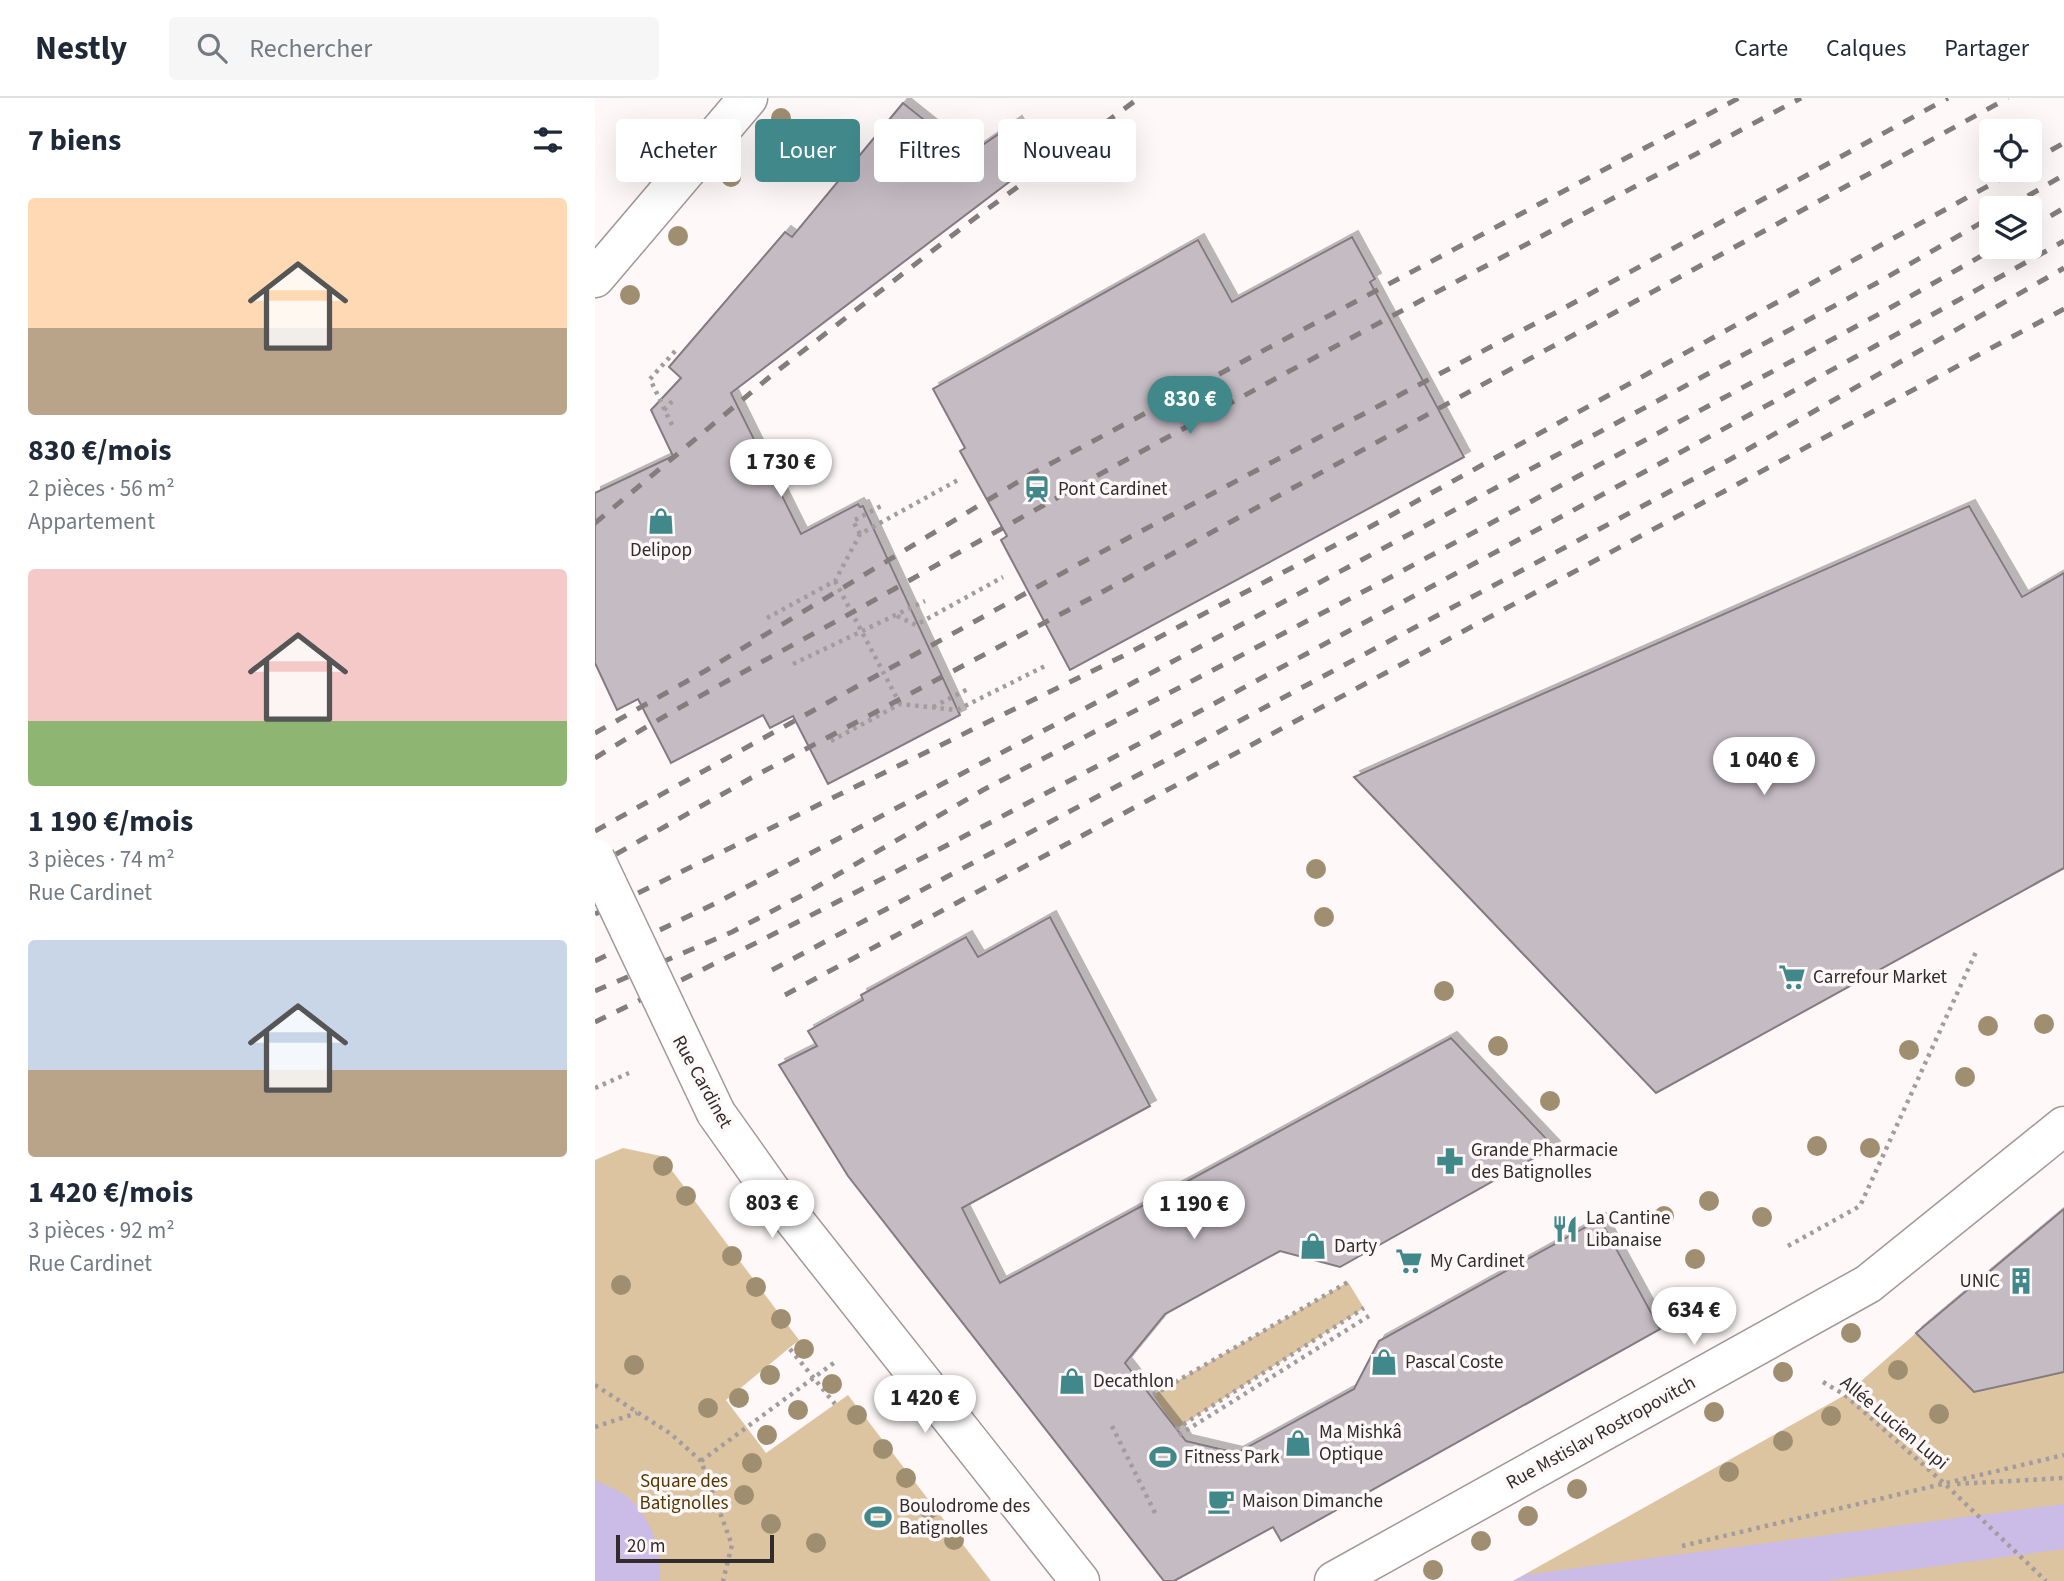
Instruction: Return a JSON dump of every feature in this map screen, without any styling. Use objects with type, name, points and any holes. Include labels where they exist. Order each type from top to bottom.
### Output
[{"type":"main road","points":[[595,278],[748,98]]},
{"type":"main road","name":"Rue Cardinet","points":[[595,858],[716,1113],[772,1192],[1080,1581]]},
{"type":"main road","name":"Rue Mstislav Rostropovitch","points":[[1334,1581],[1868,1284],[2064,1126]]},
{"type":"path","points":[[672,425],[650,379],[677,349]]},
{"type":"path","points":[[664,410],[675,398]]},
{"type":"path","points":[[768,618],[835,582],[860,534],[958,480]]},
{"type":"path","points":[[860,534],[853,521],[881,506]]},
{"type":"path","points":[[896,615],[916,625],[1003,577]]},
{"type":"path","points":[[835,582],[900,704]]},
{"type":"path","points":[[793,664],[925,601]]},
{"type":"path","points":[[831,741],[900,704],[957,710],[1045,666]]},
{"type":"path","points":[[932,708],[968,689]]},
{"type":"path","points":[[1788,1247],[1860,1206],[1976,952]]},
{"type":"path","points":[[595,1088],[629,1073]]},
{"type":"path","points":[[1153,1395],[1348,1282]]},
{"type":"path","points":[[1176,1429],[1364,1308]]},
{"type":"path","points":[[1179,1435],[1369,1316]]},
{"type":"path","points":[[790,1349],[835,1404]]},
{"type":"path","points":[[701,1461],[835,1362]]},
{"type":"path","name":"Allée Lucien Lupi","points":[[1823,1382],[1845,1395],[1946,1485],[2046,1581]]},
{"type":"path","points":[[595,1385],[671,1434],[701,1461],[732,1545],[723,1581]]},
{"type":"path","points":[[595,1427],[637,1413]]},
{"type":"path","points":[[1112,1426],[1155,1513]]},
{"type":"path","points":[[1682,1546],[2064,1455]]},
{"type":"path","points":[[1946,1485],[2064,1478]]},
{"type":"green space","name":"Square des Batignolles","points":[[623,1148],[661,1156],[799,1340],[726,1400],[766,1453],[848,1395],[991,1581],[595,1581],[595,1160]]},
{"type":"green space","points":[[1348,1282],[1364,1308],[1176,1429],[1153,1395]]},
{"type":"green space","points":[[1916,1333],[1974,1392],[2064,1371],[2064,1581],[1513,1581],[1845,1395]]},
{"type":"shaded area","points":[[595,1480],[626,1496],[638,1507],[654,1537],[660,1581],[595,1581]]},
{"type":"shaded area","points":[[2064,1504],[2064,1549],[1825,1581],[1513,1581],[1524,1575]]},
{"type":"building","points":[[903,103],[923,119],[890,119]]},
{"type":"building","points":[[998,134],[998,182],[1009,182],[731,393],[801,534],[858,504],[863,506],[960,715],[828,784],[793,716],[770,728],[763,715],[671,763],[638,699],[617,710],[595,663],[595,493],[673,456],[651,410],[681,378],[669,367],[785,232],[792,237],[838,182],[860,182],[860,155],[874,138],[874,182],[984,182],[984,144]]},
{"type":"building","points":[[1352,237],[1375,279],[1370,282],[1464,457],[1070,670],[1001,540],[1007,536],[960,451],[965,448],[933,389],[1198,240],[1232,302]]},
{"type":"building","points":[[1969,506],[2022,597],[2064,573],[2064,868],[1656,1093],[1354,777]]},
{"type":"building","points":[[1050,917],[1150,1106],[962,1208],[1000,1283],[1451,1038],[1554,1147],[1340,1267],[1280,1251],[1165,1314],[1125,1363],[1186,1441],[1237,1453],[1354,1389],[1379,1341],[1600,1219],[1660,1329],[1281,1541],[1273,1527],[1174,1581],[1164,1581],[848,1176],[779,1065],[817,1046],[808,1031],[863,1000],[861,995],[966,937],[978,957]]},
{"type":"building","name":"UNIC","points":[[2064,1209],[2064,1372],[1974,1392],[1916,1333]]},
{"type":"railway","points":[[595,523],[772,375],[967,224],[1139,98]]},
{"type":"railway","points":[[595,733],[705,671],[1031,474],[1739,98]]},
{"type":"railway","points":[[595,758],[707,692],[1121,463],[1801,98]]},
{"type":"railway","points":[[595,831],[1077,565],[1555,313],[1948,98]]},
{"type":"railway","points":[[595,866],[751,778],[1093,597],[2008,98]]},
{"type":"railway","points":[[2042,155],[2064,143]]},
{"type":"railway","points":[[2028,196],[2064,175]]},
{"type":"railway","points":[[595,914],[1123,656],[1368,528],[1995,182]]},
{"type":"railway","points":[[2042,221],[2064,208]]},
{"type":"railway","points":[[595,961],[716,903],[1060,722],[1875,284],[1979,224]]},
{"type":"railway","points":[[595,1022],[879,881],[1066,783],[1705,439],[2064,241]]},
{"type":"railway","points":[[595,991],[732,932],[799,897],[983,790],[1378,584],[1881,313],[1979,257]]},
{"type":"railway","points":[[772,970],[1729,460],[2064,268]]},
{"type":"railway","points":[[785,995],[2064,309]]},
{"type":"place","name":"Pont Cardinet","points":[[1037,489]]},
{"type":"place","name":"Delipop","points":[[661,521]]},
{"type":"place","name":"Carrefour Market","points":[[1792,977]]},
{"type":"place","name":"Grande Pharmacie des Batignolles","points":[[1450,1161]]},
{"type":"place","name":"La Cantine Libanaise","points":[[1565,1229]]},
{"type":"place","name":"Darty","points":[[1313,1246]]},
{"type":"place","name":"My Cardinet","points":[[1409,1261]]},
{"type":"place","name":"UNIC","points":[[2021,1281]]},
{"type":"place","name":"Pascal Coste","points":[[1384,1362]]},
{"type":"place","name":"Decathlon","points":[[1072,1381]]},
{"type":"place","name":"Ma Mishkâ Optique","points":[[1298,1443]]},
{"type":"place","name":"Fitness Park","points":[[1163,1457]]},
{"type":"place","name":"Maison Dimanche","points":[[1221,1501]]},
{"type":"place","name":"Boulodrome des Batignolles","points":[[878,1517]]}]
